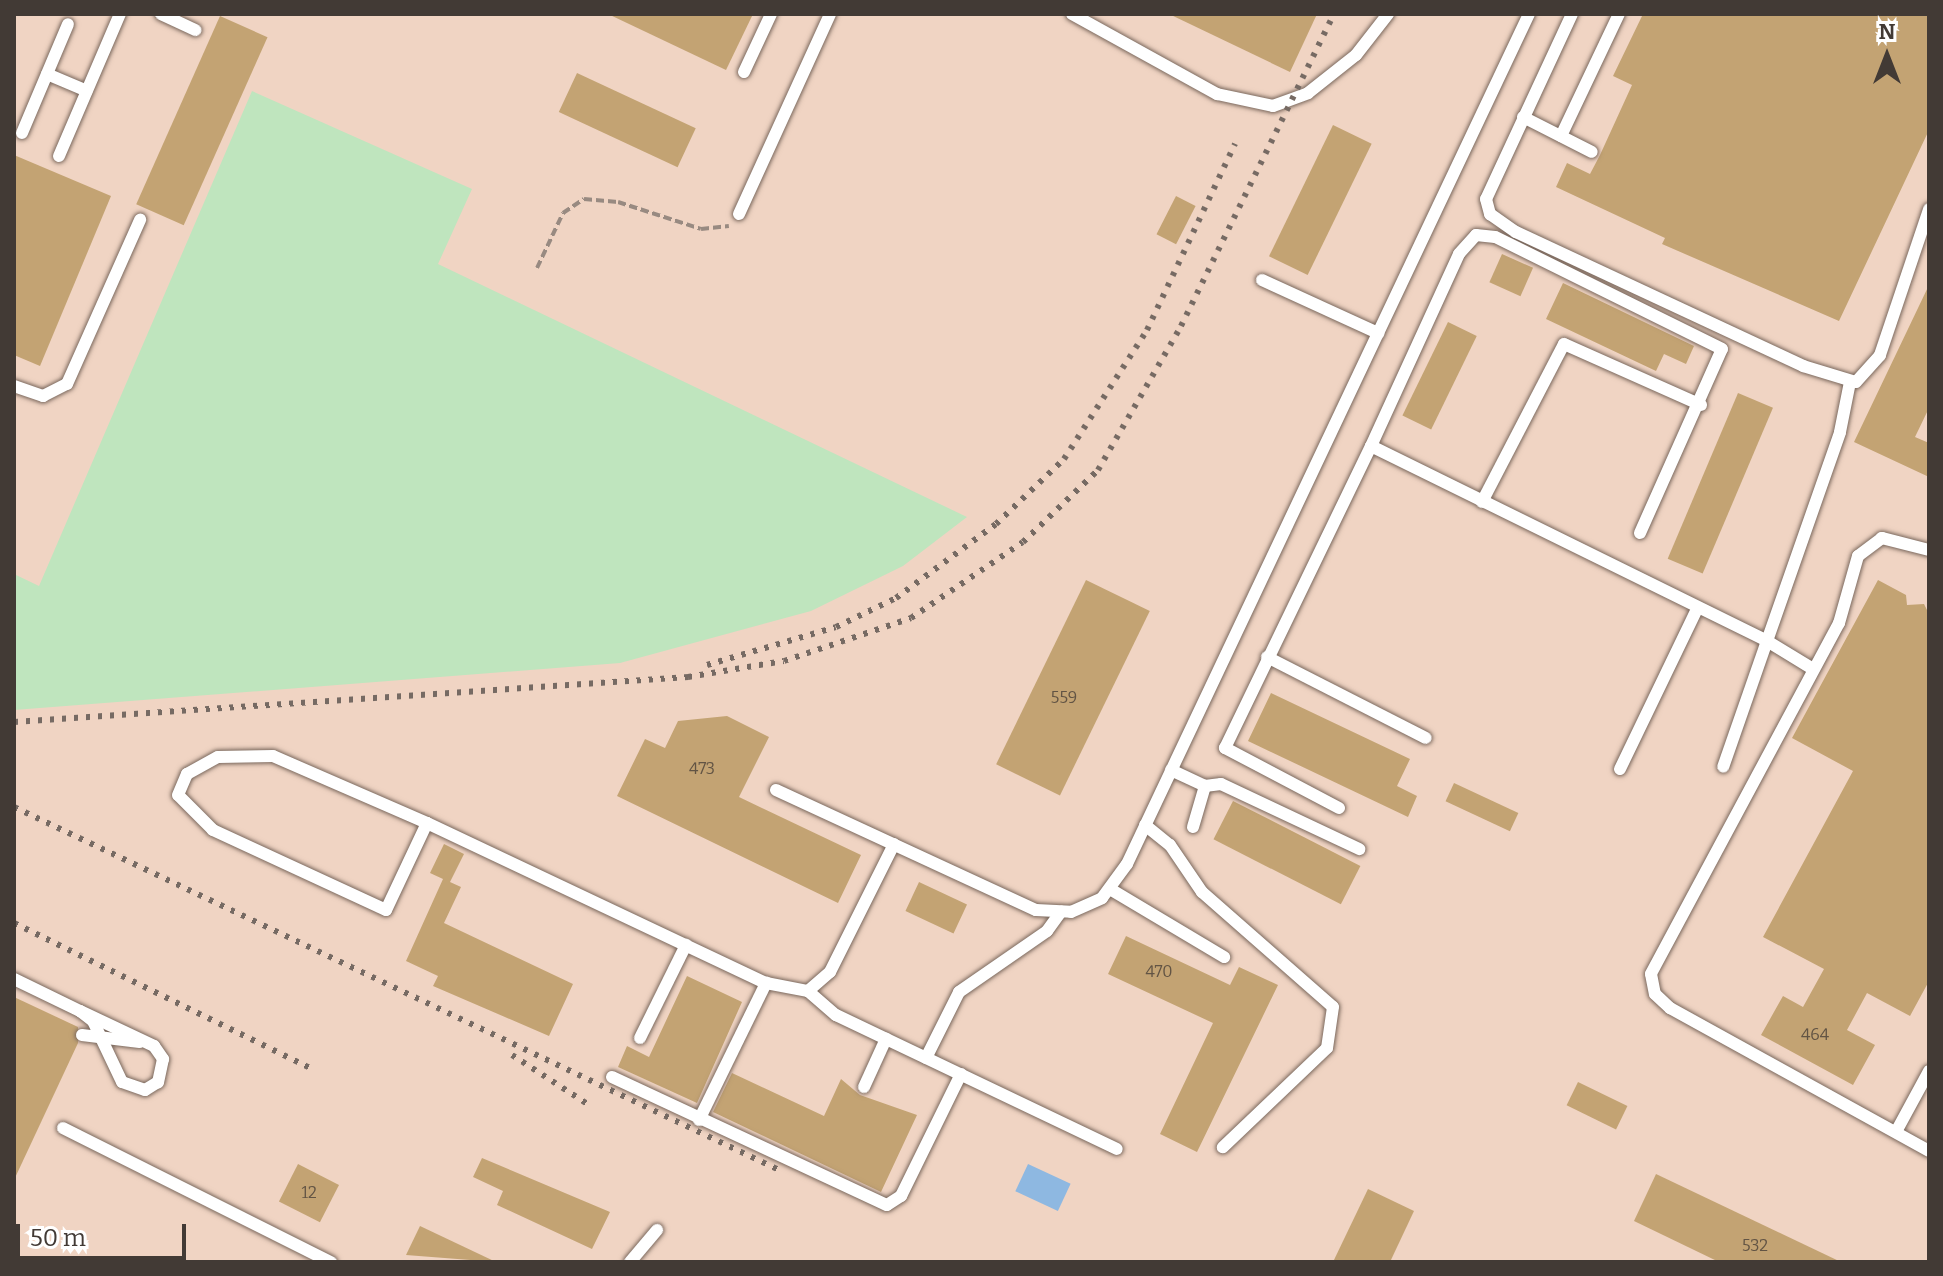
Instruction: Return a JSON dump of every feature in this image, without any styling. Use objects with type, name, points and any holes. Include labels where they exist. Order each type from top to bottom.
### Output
[{"type":"lane","points":[[59,156],[120,14]]},
{"type":"lane","points":[[161,14],[196,30]]},
{"type":"lane","points":[[744,72],[771,14]]},
{"type":"lane","points":[[739,214],[830,14]]},
{"type":"lane","points":[[1072,14],[1217,94],[1273,106],[1308,93],[1356,55],[1388,14]]},
{"type":"lane","points":[[776,790],[1021,904],[1061,912],[1086,908],[1110,889],[1145,825],[1529,14]]},
{"type":"lane","points":[[1572,14],[1486,199],[1495,219],[1850,382],[1869,374],[1880,355],[1929,209]]},
{"type":"lane","points":[[1561,136],[1619,14]]},
{"type":"lane","points":[[22,133],[68,24]]},
{"type":"lane","points":[[47,74],[87,91]]},
{"type":"lane","points":[[1523,117],[1592,152]]},
{"type":"lane","points":[[14,386],[43,396],[67,384],[140,220]]},
{"type":"lane","points":[[1339,808],[1225,748],[1371,446],[1459,254],[1476,235],[1719,345],[1722,360],[1640,533]]},
{"type":"lane","points":[[1262,280],[1378,333]]},
{"type":"lane","points":[[1482,502],[1564,344],[1701,405]]},
{"type":"lane","points":[[1723,767],[1840,432],[1850,382]]},
{"type":"lane","points":[[1371,446],[1696,611],[1767,641],[1813,669]]},
{"type":"lane","points":[[1929,550],[1893,538],[1864,547],[1843,614],[1657,950],[1651,984],[1670,1008],[1897,1130],[1929,1151]]},
{"type":"lane","points":[[1620,769],[1696,611]]},
{"type":"lane","points":[[1267,657],[1426,738]]},
{"type":"lane","points":[[427,823],[386,910],[213,830],[178,795],[187,774],[208,761],[261,753],[427,823],[766,983],[808,991],[886,1039],[1117,1149]]},
{"type":"lane","points":[[1171,770],[1205,786],[1235,788],[1359,849]]},
{"type":"lane","points":[[1193,827],[1205,786]]},
{"type":"lane","points":[[1145,825],[1170,845],[1202,892],[1333,1007],[1327,1048],[1223,1147]]},
{"type":"lane","points":[[808,991],[830,972],[894,844]]},
{"type":"lane","points":[[1110,889],[1224,957]]},
{"type":"lane","points":[[926,1058],[959,992],[1047,931],[1061,912]]},
{"type":"lane","points":[[640,1038],[686,945]]},
{"type":"lane","points":[[14,979],[80,1011],[143,1042],[163,1059],[158,1082],[137,1090],[118,1076],[103,1041],[80,1011]]},
{"type":"lane","points":[[699,1120],[766,983]]},
{"type":"lane","points":[[82,1035],[103,1041],[143,1042]]},
{"type":"lane","points":[[864,1087],[886,1039]]},
{"type":"lane","points":[[118,1076],[120,1053],[143,1042]]},
{"type":"lane","points":[[1897,1130],[1929,1071]]},
{"type":"lane","points":[[612,1077],[887,1205],[901,1196],[961,1074]]},
{"type":"lane","points":[[63,1128],[331,1262]]},
{"type":"lane","points":[[630,1262],[657,1230]]},
{"type":"path","points":[[537,268],[572,202],[600,198],[715,230],[739,214]]},
{"type":"shaded area","points":[[14,14],[1929,14],[1929,1262],[14,1262]]},
{"type":"green space","points":[[252,91],[472,189],[438,264],[967,517],[903,566],[811,611],[620,663],[14,710],[14,574],[39,586]]},
{"type":"water","points":[[1028,1164],[1071,1184],[1058,1211],[1015,1191]]},
{"type":"building","points":[[608,14],[753,14],[726,70]]},
{"type":"building","points":[[1169,14],[1317,14],[1290,72]]},
{"type":"building","points":[[1643,14],[1929,14],[1929,130],[1839,321],[1662,244],[1665,238],[1556,187],[1567,163],[1590,174],[1600,155],[1632,85],[1613,76]]},
{"type":"building","points":[[220,16],[268,37],[184,225],[136,204]]},
{"type":"building","points":[[577,73],[696,128],[678,167],[559,112]]},
{"type":"building","points":[[1333,125],[1372,144],[1308,275],[1269,256]]},
{"type":"building","points":[[14,155],[111,196],[40,366],[14,355]]},
{"type":"building","points":[[1176,196],[1196,206],[1176,244],[1156,234]]},
{"type":"building","points":[[1502,254],[1533,268],[1520,296],[1489,282]]},
{"type":"building","points":[[1563,283],[1694,346],[1686,364],[1664,354],[1656,371],[1546,319]]},
{"type":"building","points":[[1929,285],[1929,408],[1915,437],[1929,443],[1929,477],[1854,442]]},
{"type":"building","points":[[1448,322],[1477,336],[1431,430],[1402,415]]},
{"type":"building","points":[[1738,393],[1773,408],[1703,574],[1668,559]]},
{"type":"building","points":[[1086,580],[1150,611],[1060,795],[996,764]]},
{"type":"building","points":[[1878,580],[1906,595],[1907,605],[1924,604],[1929,614],[1929,981],[1910,1016],[1867,993],[1847,1030],[1875,1045],[1853,1085],[1761,1035],[1783,996],[1803,1007],[1824,969],[1763,937],[1853,771],[1792,738]]},
{"type":"building","points":[[1271,693],[1410,759],[1397,786],[1417,796],[1408,817],[1248,741]]},
{"type":"building","points":[[727,716],[769,737],[739,797],[861,855],[838,903],[617,796],[645,739],[665,748],[678,721]]},
{"type":"building","points":[[1454,783],[1518,813],[1510,831],[1446,801]]},
{"type":"building","points":[[1233,801],[1360,866],[1341,904],[1213,839]]},
{"type":"building","points":[[444,844],[464,854],[450,882],[461,887],[444,923],[573,984],[549,1036],[433,986],[438,976],[406,961],[443,879],[430,873]]},
{"type":"building","points":[[919,882],[967,904],[954,933],[905,911]]},
{"type":"building","points":[[1126,936],[1230,985],[1239,967],[1278,985],[1197,1152],[1160,1134],[1213,1023],[1108,974]]},
{"type":"building","points":[[687,976],[742,1002],[697,1103],[618,1067],[627,1046],[649,1057]]},
{"type":"building","points":[[14,997],[78,1027],[78,1043],[14,1180]]},
{"type":"building","points":[[732,1073],[824,1116],[841,1079],[860,1095],[917,1115],[881,1192],[713,1112]]},
{"type":"building","points":[[1578,1082],[1627,1106],[1616,1129],[1567,1105]]},
{"type":"building","points":[[482,1158],[610,1212],[592,1249],[497,1205],[503,1191],[473,1177]]},
{"type":"building","points":[[298,1164],[339,1185],[320,1222],[279,1201]]},
{"type":"building","points":[[1656,1174],[1841,1262],[1719,1262],[1634,1221]]},
{"type":"building","points":[[1368,1189],[1414,1211],[1390,1262],[1333,1262]]},
{"type":"building","points":[[420,1226],[496,1262],[406,1255]]},
{"type":"railway","points":[[14,722],[688,677],[784,661],[911,618],[1023,542],[1098,470],[1181,326],[1334,14]]},
{"type":"railway","points":[[707,665],[836,627],[896,598],[996,524],[1064,459],[1147,330],[1235,144]]},
{"type":"railway","points":[[14,807],[777,1169]]},
{"type":"railway","points":[[14,923],[310,1068]]},
{"type":"railway","points":[[512,1055],[592,1107]]}]
